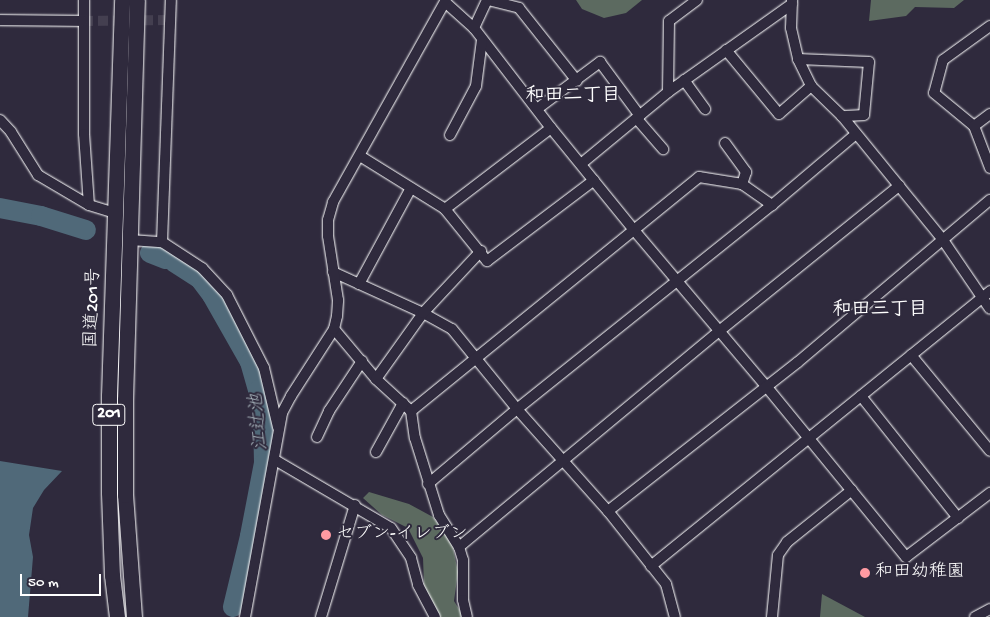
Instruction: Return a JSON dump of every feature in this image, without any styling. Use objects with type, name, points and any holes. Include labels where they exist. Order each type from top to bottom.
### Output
[{"type":"highway","name":"201","points":[[112,0],[110,128],[118,161]]},
{"type":"highway","name":"国道201号","points":[[117,617],[112,575],[109,492],[110,396],[122,0]]},
{"type":"highway","name":"国道201号","points":[[134,617],[125,494],[137,0]]},
{"type":"highway","name":"201","points":[[132,175],[141,110],[147,0]]},
{"type":"street","points":[[84,0],[84,134],[89,205]]},
{"type":"street","points":[[162,242],[171,0]]},
{"type":"street","points":[[474,28],[488,0],[519,8],[577,80]]},
{"type":"street","points":[[668,92],[669,21],[697,0]]},
{"type":"street","points":[[248,616],[282,413],[290,396],[334,329],[338,300],[328,236],[328,220],[334,202],[446,1],[474,28],[551,128],[634,230],[718,332],[766,386],[906,557],[990,493]]},
{"type":"street","points":[[581,164],[668,92],[792,2]]},
{"type":"street","points":[[792,2],[791,28],[798,59],[811,86],[842,116],[987,294],[990,309]]},
{"type":"street","points":[[0,20],[83,20]]},
{"type":"street","points":[[990,26],[943,60],[934,92],[974,126],[990,168]]},
{"type":"street","points":[[450,135],[476,86],[482,40]]},
{"type":"street","points":[[726,50],[779,114],[811,86]]},
{"type":"street","points":[[798,59],[869,62],[864,115],[842,116]]},
{"type":"street","points":[[537,109],[600,62],[662,149]]},
{"type":"street","points":[[684,80],[705,109]]},
{"type":"street","points":[[974,126],[990,114]]},
{"type":"street","points":[[0,120],[11,132],[38,174],[89,205],[116,213]]},
{"type":"street","points":[[445,209],[551,128]]},
{"type":"street","points":[[428,484],[517,409],[772,205],[856,134]]},
{"type":"street","points":[[725,143],[746,172],[742,184]]},
{"type":"street","points":[[360,156],[445,209],[481,251],[487,261],[594,180]]},
{"type":"street","points":[[411,411],[478,359],[700,177],[742,184],[772,205]]},
{"type":"street","points":[[458,547],[718,332],[899,186]]},
{"type":"street","points":[[359,284],[412,188]]},
{"type":"street","points":[[608,511],[766,386],[990,200]]},
{"type":"street","points":[[130,240],[162,242],[202,268],[228,295],[264,368],[278,428]]},
{"type":"street","points":[[376,379],[423,313],[481,251]]},
{"type":"street","points":[[334,272],[423,313],[452,329],[517,409],[608,511],[666,584],[675,617]]},
{"type":"street","points":[[651,566],[987,294]]},
{"type":"street","points":[[334,329],[376,379],[411,411],[415,438],[428,484],[439,515],[458,547],[463,560],[464,600],[467,617]]},
{"type":"street","points":[[911,355],[990,451]]},
{"type":"street","points":[[317,437],[329,411],[362,362]]},
{"type":"street","points":[[861,396],[958,518]]},
{"type":"street","points":[[376,452],[403,403]]},
{"type":"street","points":[[275,460],[355,505],[391,528],[411,558],[418,585],[435,617]]},
{"type":"street","points":[[772,617],[778,555],[787,542],[852,490]]},
{"type":"street","points":[[321,617],[355,505]]},
{"type":"street","points":[[975,617],[990,609]]},
{"type":"green space","points":[[576,0],[642,0],[626,13],[604,18],[582,9]]},
{"type":"green space","points":[[871,0],[964,0],[954,8],[915,7],[906,16],[869,21]]},
{"type":"green space","points":[[369,492],[409,504],[433,517],[452,543],[458,572],[454,601],[464,617],[434,617],[424,585],[423,558],[408,528],[382,515],[363,498]]},
{"type":"green space","points":[[822,594],[865,617],[820,617]]},
{"type":"water","points":[[0,461],[62,471],[44,490],[33,508],[29,535],[33,557],[28,617],[0,617]]},
{"type":"waterway","name":"江辻池","points":[[0,208],[41,216],[86,230]]},
{"type":"waterway","name":"江辻池","points":[[150,253],[166,259]]},
{"type":"waterway","name":"江辻池","points":[[174,262],[200,279],[212,295],[250,362],[263,418],[264,463],[250,536],[233,607]]},
{"type":"tunnel","points":[[83,21],[170,20]]},
{"type":"place","name":"セブン-イレブン","points":[[326,535]]},
{"type":"place","name":"和田幼稚園","points":[[865,573]]},
{"type":"district","name":"和田二丁目","points":[[573,97]]},
{"type":"district","name":"和田三丁目","points":[[880,311]]}]
